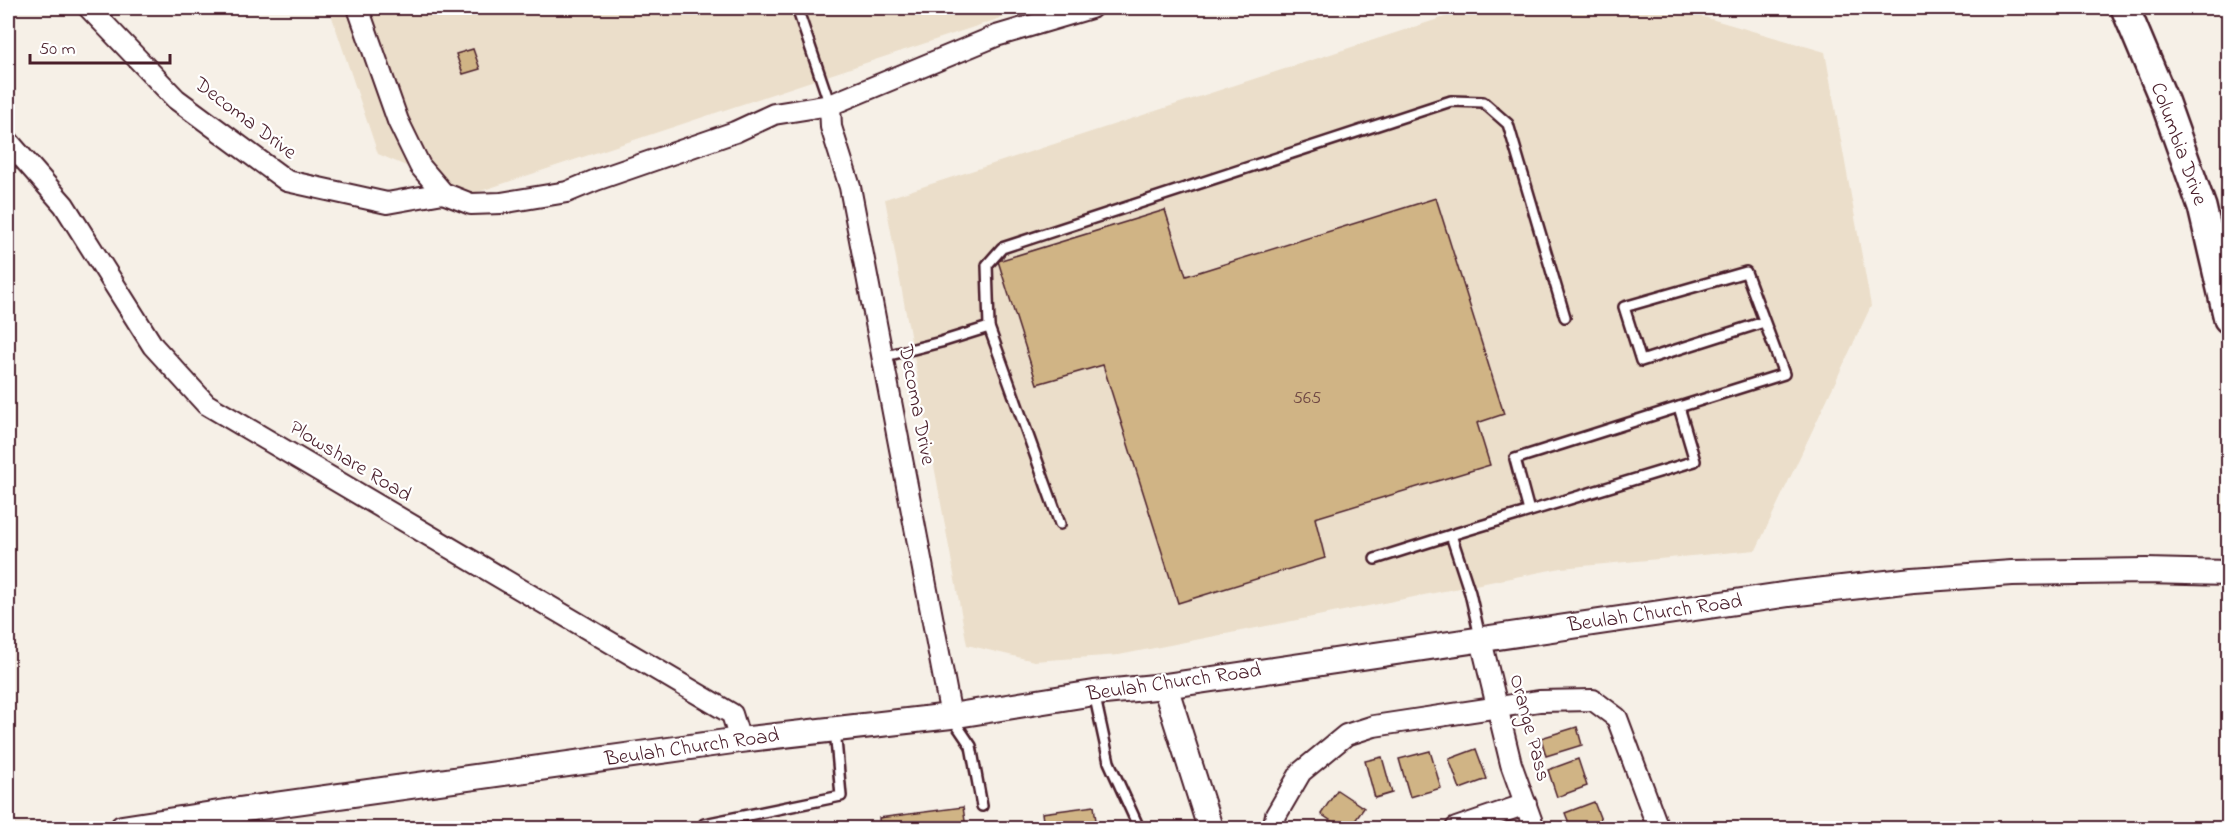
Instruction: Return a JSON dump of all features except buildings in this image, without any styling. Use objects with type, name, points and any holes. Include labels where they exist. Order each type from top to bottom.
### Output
[{"type":"main road","name":"Columbia Drive","points":[[2125,8],[2165,103],[2202,207],[2229,319]]},
{"type":"street","name":"Decoma Drive","points":[[89,8],[176,99],[287,181],[387,203],[443,193]]},
{"type":"street","points":[[358,8],[398,121],[420,166],[443,193],[471,204],[501,203],[567,192],[735,132],[774,114],[830,105],[996,36],[1090,8]]},
{"type":"street","name":"Decoma Drive","points":[[830,105],[831,127],[850,187],[951,716]]},
{"type":"street","name":"Plowshare Road","points":[[8,141],[64,205],[153,346],[206,404],[732,714],[741,740]]},
{"type":"street","name":"Beulah Church Road","points":[[122,828],[741,740],[951,716],[1094,693],[1165,686],[1789,594],[1913,580],[2012,573],[2146,571],[2229,573]]},
{"type":"street","name":"Orange Pass","points":[[1481,640],[1511,764],[1534,828]]},
{"type":"street","points":[[1165,686],[1210,828]]},
{"type":"street","points":[[1273,828],[1276,816],[1301,772],[1346,735],[1374,726],[1539,701],[1593,700],[1617,718],[1658,828]]},
{"type":"street","points":[[1456,828],[1526,804]]},
{"type":"lane","points":[[797,8],[830,105]]},
{"type":"lane","points":[[1060,524],[988,327],[987,265],[1002,248],[1452,101],[1483,102],[1508,124],[1565,317]]},
{"type":"lane","points":[[1529,511],[1515,459],[1784,374],[1746,272],[1624,307],[1641,361],[1764,322]]},
{"type":"lane","points":[[882,357],[988,327]]},
{"type":"lane","points":[[1375,559],[1695,461],[1679,407]]},
{"type":"lane","points":[[1451,535],[1470,593],[1481,640]]},
{"type":"lane","points":[[1094,693],[1109,762],[1139,828]]},
{"type":"lane","points":[[951,716],[971,746],[982,806]]},
{"type":"lane","points":[[704,824],[842,796],[835,729]]},
{"type":"shaded area","points":[[329,8],[1031,8],[472,194],[378,154]]},
{"type":"shaded area","points":[[1472,8],[1673,8],[1825,52],[1871,306],[1756,550],[1561,568],[1119,655],[1034,661],[967,645],[885,199]]}]
